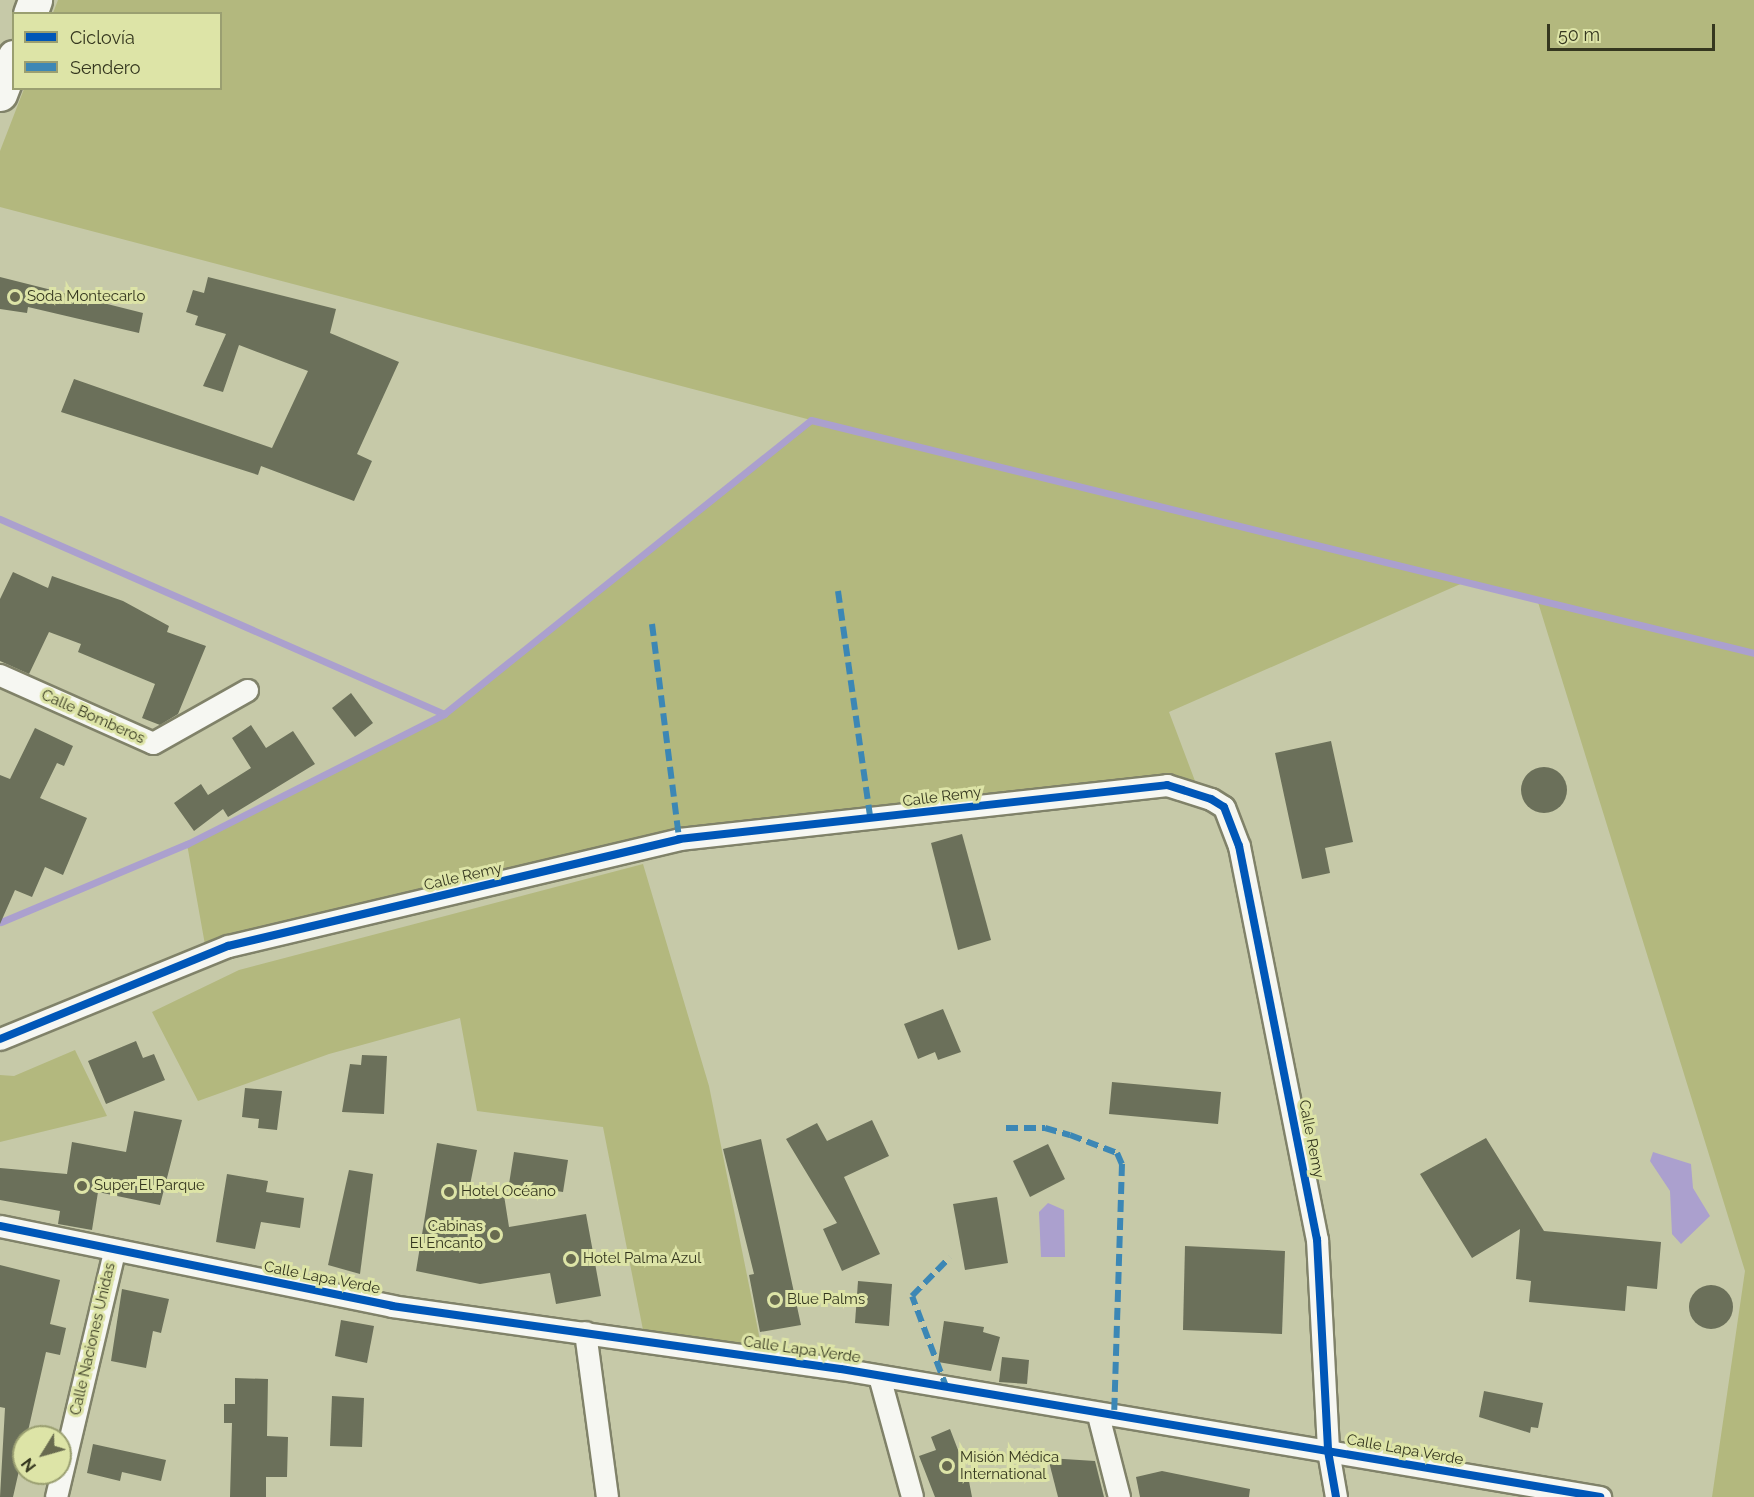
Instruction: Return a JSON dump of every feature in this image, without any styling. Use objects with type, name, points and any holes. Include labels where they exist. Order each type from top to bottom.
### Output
[{"type":"highway","points":[[0,94],[12,62]]},
{"type":"street","name":"Calle Bomberos","points":[[0,675],[153,743],[247,690]]},
{"type":"street","name":"Calle Remy","points":[[0,1040],[228,946],[679,839],[1167,785],[1200,795],[1224,807],[1239,846],[1312,1216],[1328,1451],[1336,1497]]},
{"type":"street","name":"Calle Lapa Verde","points":[[0,1226],[392,1306],[879,1376],[1098,1415],[1328,1451],[1540,1492],[1600,1497]]},
{"type":"street","name":"Calle Naciones Unidas","points":[[56,1497],[114,1251]]},
{"type":"street","points":[[585,1332],[607,1497]]},
{"type":"street","points":[[879,1376],[912,1497]]},
{"type":"street","points":[[1098,1415],[1119,1497]]},
{"type":"green space","points":[[58,0],[1754,0],[1754,1497],[1712,1497],[1745,1271],[1537,599],[1465,582],[1169,712],[1195,781],[807,836],[689,837],[207,956],[187,844],[444,714],[811,420],[0,207],[0,151],[24,90],[222,90],[222,12],[53,12]]},
{"type":"green space","points":[[643,864],[709,1086],[762,1350],[644,1335],[603,1127],[477,1111],[460,1018],[329,1054],[198,1101],[152,1012],[239,970]]},
{"type":"green space","points":[[75,1050],[107,1116],[0,1142],[0,1075],[14,1076]]},
{"type":"shaded area","points":[[1653,1152],[1691,1164],[1693,1188],[1710,1216],[1681,1244],[1672,1234],[1670,1191],[1650,1161]]},
{"type":"shaded area","points":[[1048,1203],[1064,1210],[1065,1257],[1041,1257],[1039,1212]]},
{"type":"building","points":[[0,277],[143,313],[139,333],[28,307],[27,313],[0,309]]},
{"type":"building","points":[[208,277],[336,309],[330,333],[399,362],[357,454],[372,461],[354,501],[261,466],[258,475],[61,412],[74,379],[272,448],[308,371],[239,345],[223,392],[203,386],[226,334],[195,325],[198,316],[186,312],[193,290],[204,293]]},
{"type":"building","points":[[13,572],[48,588],[52,576],[123,601],[169,626],[167,632],[206,646],[178,714],[160,725],[142,718],[155,684],[78,652],[81,644],[49,632],[29,674],[0,661],[0,599]]},
{"type":"building","points":[[351,693],[373,723],[355,737],[332,708]]},
{"type":"building","points":[[251,725],[266,748],[293,731],[315,764],[228,817],[223,809],[194,831],[174,803],[201,784],[208,795],[251,768],[232,738]]},
{"type":"building","points":[[35,728],[73,746],[64,766],[57,763],[40,798],[87,818],[63,875],[45,867],[32,897],[15,890],[0,924],[0,775],[10,779]]},
{"type":"building","points":[[1331,741],[1353,842],[1325,848],[1330,873],[1302,879],[1275,753]]},
{"type":"building","points":[[1544,767],[1560,774],[1567,790],[1560,806],[1544,813],[1528,806],[1521,790],[1528,774]]},
{"type":"building","points":[[962,834],[991,940],[958,950],[931,843]]},
{"type":"building","points":[[943,1009],[961,1052],[938,1060],[935,1052],[918,1059],[904,1024]]},
{"type":"building","points":[[136,1041],[143,1058],[154,1054],[165,1080],[106,1104],[88,1061]]},
{"type":"building","points":[[362,1055],[387,1056],[384,1114],[342,1112],[350,1064],[361,1065]]},
{"type":"building","points":[[1112,1082],[1221,1092],[1218,1124],[1109,1114]]},
{"type":"building","points":[[245,1088],[282,1091],[277,1130],[258,1128],[259,1119],[242,1117]]},
{"type":"building","points":[[134,1111],[182,1120],[160,1205],[98,1192],[92,1230],[58,1224],[60,1211],[0,1200],[0,1168],[67,1174],[72,1142],[126,1152]]},
{"type":"building","points":[[872,1120],[889,1156],[844,1177],[880,1254],[842,1271],[823,1229],[837,1223],[786,1139],[817,1123],[827,1141]]},
{"type":"building","points":[[1486,1138],[1544,1231],[1661,1242],[1657,1289],[1627,1286],[1625,1311],[1529,1302],[1531,1281],[1516,1279],[1520,1229],[1472,1258],[1420,1174]]},
{"type":"building","points":[[761,1139],[801,1325],[760,1332],[749,1275],[754,1274],[723,1149]]},
{"type":"building","points":[[437,1143],[477,1150],[468,1195],[503,1189],[509,1227],[586,1214],[601,1296],[556,1304],[550,1273],[480,1284],[416,1271]]},
{"type":"building","points":[[1048,1144],[1065,1179],[1030,1197],[1013,1161]]},
{"type":"building","points":[[514,1152],[568,1160],[563,1192],[509,1184]]},
{"type":"building","points":[[349,1170],[373,1174],[360,1274],[328,1265]]},
{"type":"building","points":[[227,1174],[268,1181],[266,1192],[304,1198],[300,1228],[261,1222],[255,1249],[216,1242]]},
{"type":"building","points":[[997,1197],[1008,1263],[965,1270],[953,1204]]},
{"type":"building","points":[[1185,1246],[1285,1251],[1282,1334],[1183,1330]]},
{"type":"building","points":[[0,1265],[60,1280],[50,1324],[66,1328],[60,1355],[46,1352],[29,1425],[12,1425],[12,1485],[16,1485],[13,1497],[0,1497],[5,1408],[0,1407]]},
{"type":"building","points":[[858,1281],[892,1284],[889,1326],[855,1323]]},
{"type":"building","points":[[1711,1285],[1720,1286],[1727,1291],[1732,1298],[1732,1316],[1727,1323],[1720,1328],[1711,1329],[1702,1328],[1695,1323],[1690,1316],[1689,1307],[1690,1298],[1695,1291],[1702,1286]]},
{"type":"building","points":[[122,1289],[169,1299],[161,1333],[153,1331],[146,1368],[111,1361]]},
{"type":"building","points":[[341,1320],[374,1326],[367,1363],[335,1356]]},
{"type":"building","points":[[944,1321],[984,1327],[983,1332],[1000,1337],[991,1371],[938,1362]]},
{"type":"building","points":[[1002,1357],[1029,1360],[1027,1384],[999,1382]]},
{"type":"building","points":[[235,1378],[268,1379],[267,1436],[288,1437],[287,1477],[266,1477],[266,1497],[230,1497],[232,1423],[224,1423],[224,1404],[235,1404]]},
{"type":"building","points":[[1484,1391],[1543,1403],[1538,1428],[1531,1427],[1530,1433],[1479,1417]]},
{"type":"building","points":[[332,1396],[364,1398],[362,1447],[330,1446]]},
{"type":"building","points":[[950,1429],[968,1476],[972,1497],[935,1497],[919,1456],[936,1450],[931,1437]]},
{"type":"building","points":[[93,1444],[166,1460],[161,1481],[122,1472],[120,1481],[87,1473]]},
{"type":"building","points":[[1048,1458],[1095,1461],[1104,1497],[1058,1497]]},
{"type":"building","points":[[1162,1471],[1250,1489],[1249,1497],[1140,1497],[1136,1477]]},
{"type":"waterway","points":[[1,922],[187,844],[444,714],[811,420],[1754,653]]},
{"type":"waterway","points":[[0,519],[444,714]]},
{"type":"marked path","points":[[838,591],[870,815]]},
{"type":"marked path","points":[[652,624],[679,839]]},
{"type":"marked path","points":[[1006,1128],[1045,1128],[1070,1135],[1117,1153],[1122,1164],[1114,1418]]},
{"type":"marked path","points":[[947,1389],[912,1296],[950,1257]]},
{"type":"cycle path","points":[[0,1039],[228,946],[679,839],[1167,785],[1211,799],[1224,807],[1239,846],[1317,1239],[1328,1451],[1336,1497]]},
{"type":"cycle path","points":[[0,1226],[392,1306],[841,1369],[1600,1497]]},
{"type":"place","name":"Soda Montecarlo","points":[[15,297]]},
{"type":"place","name":"Super El Parque","points":[[82,1186]]},
{"type":"place","name":"Hotel Océano","points":[[449,1192]]},
{"type":"place","name":"Cabinas El Encanto","points":[[495,1235]]},
{"type":"place","name":"Hotel Palma Azul","points":[[571,1259]]},
{"type":"place","name":"Blue Palms","points":[[775,1300]]},
{"type":"place","name":"Misión Médica International","points":[[947,1466]]}]
